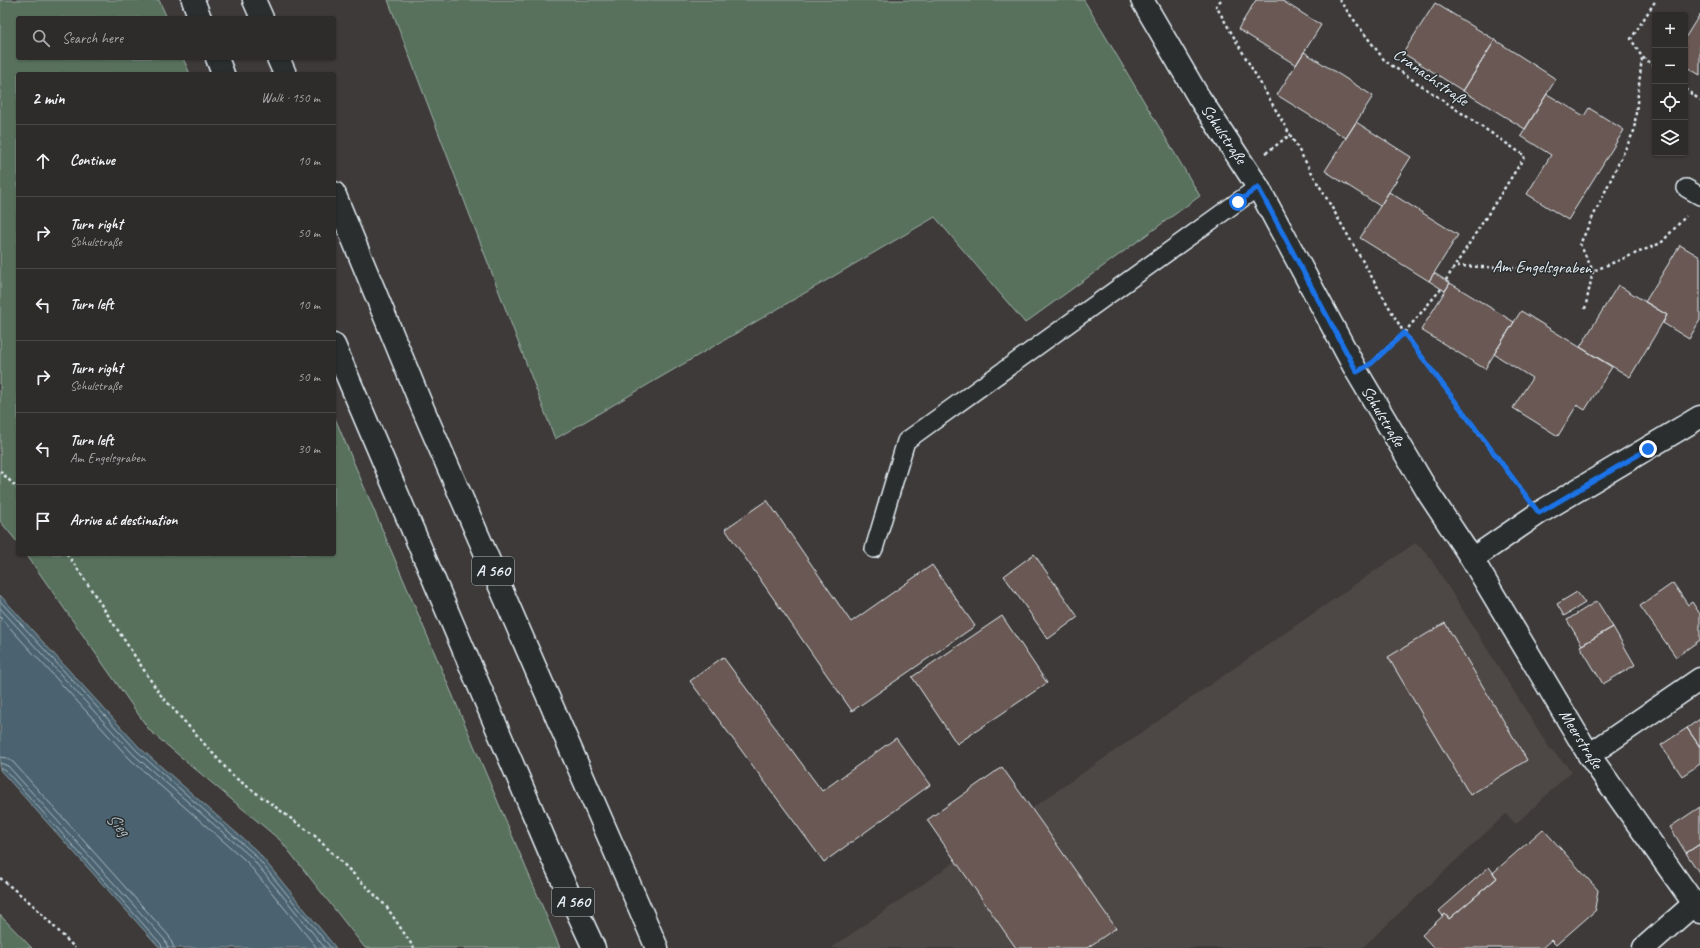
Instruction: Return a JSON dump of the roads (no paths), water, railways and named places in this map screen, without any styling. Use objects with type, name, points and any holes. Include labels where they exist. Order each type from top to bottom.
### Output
[{"type":"main road","points":[[193,0],[199,16]]},
{"type":"main road","points":[[254,0],[261,16]]},
{"type":"main road","name":"Schulstraße","points":[[1142,0],[1198,96],[1258,187],[1357,372],[1429,494],[1472,559]]},
{"type":"main road","points":[[217,60],[222,72]]},
{"type":"main road","points":[[279,60],[284,72]]},
{"type":"main road","name":"A 560","points":[[336,198],[423,409],[657,948]]},
{"type":"main road","name":"A 560","points":[[336,350],[548,848],[594,948]]},
{"type":"main road","points":[[1472,559],[1539,513],[1700,417]]},
{"type":"main road","name":"Meerstraße","points":[[1472,559],[1589,755],[1697,908]]},
{"type":"main road","points":[[1589,755],[1700,679]]},
{"type":"main road","points":[[1644,948],[1697,908]]},
{"type":"lane","points":[[874,549],[906,441],[1258,187]]},
{"type":"water","name":"Sieg","points":[[0,595],[140,748],[257,851],[336,948],[160,948],[0,770]]}]
